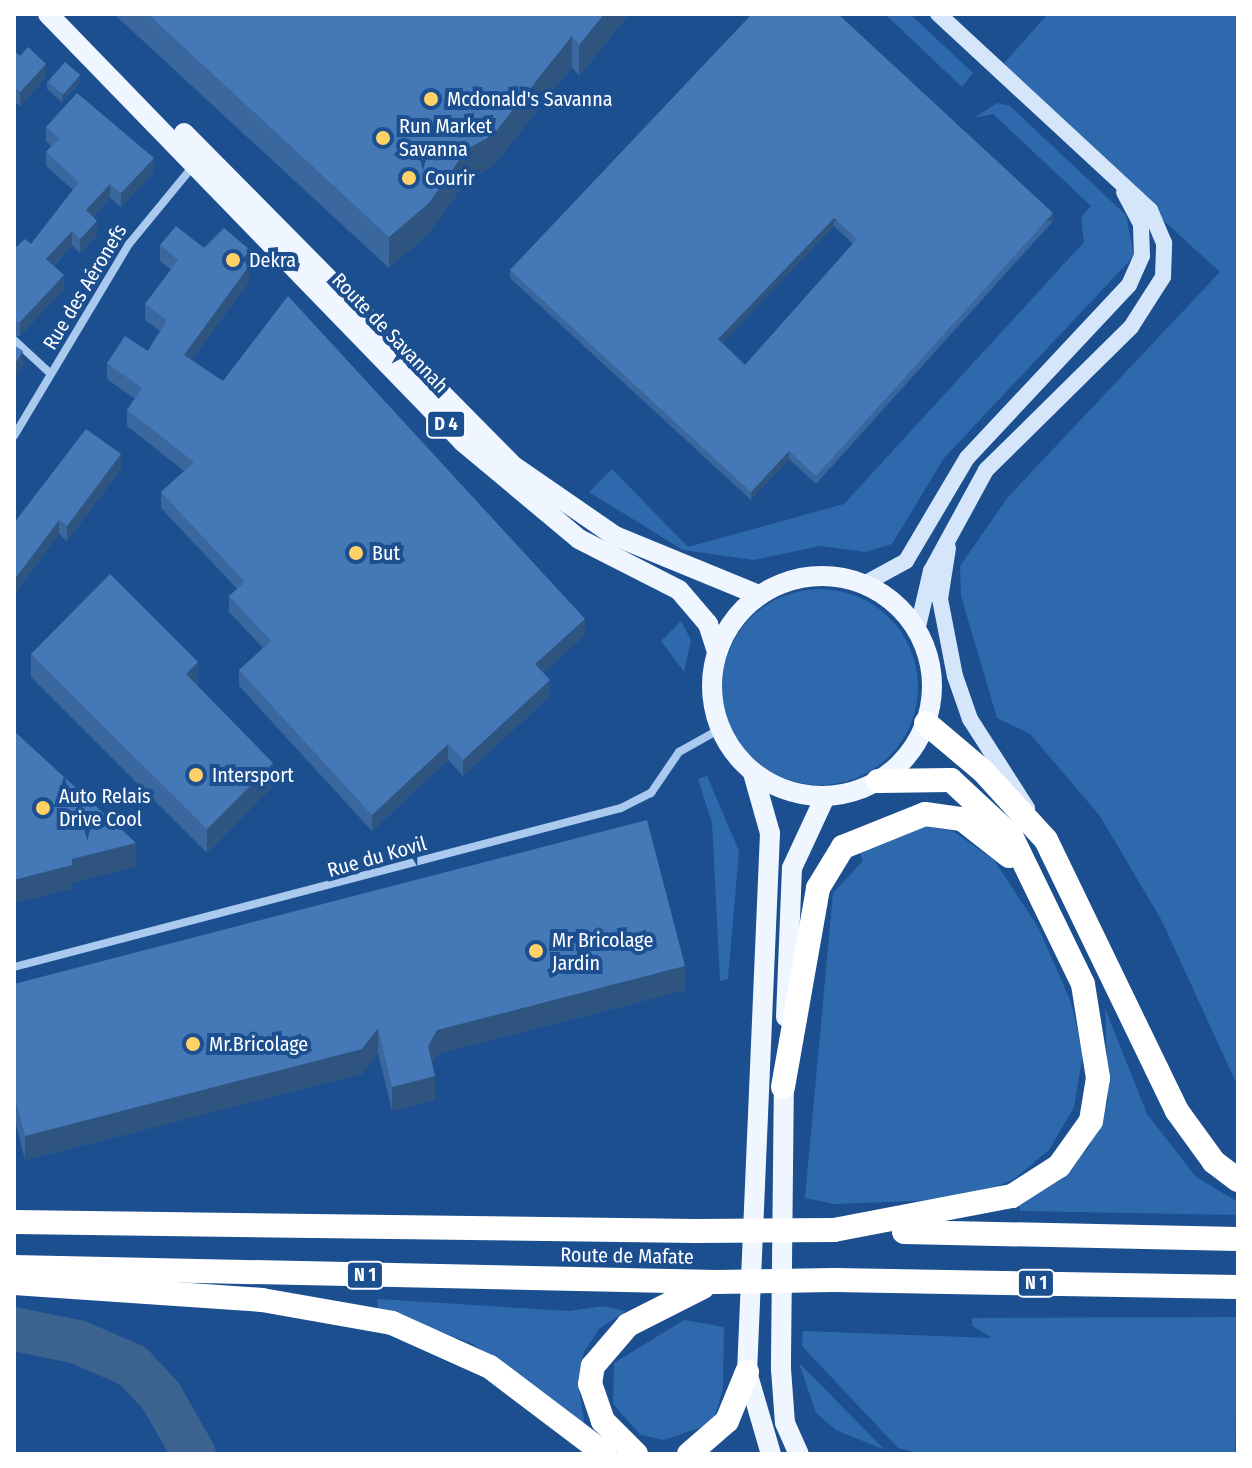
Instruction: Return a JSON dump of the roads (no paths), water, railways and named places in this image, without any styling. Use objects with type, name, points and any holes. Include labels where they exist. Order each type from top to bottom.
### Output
[{"type":"highway","points":[[926,723],[983,771],[1046,840],[1177,1111],[1214,1162],[1238,1180]]},
{"type":"highway","points":[[834,1230],[1012,1196],[1059,1166],[1091,1121],[1095,1036],[1083,984],[1043,893],[1011,836],[971,794],[951,780],[921,776],[878,781]]},
{"type":"highway","points":[[783,1087],[818,888],[843,847],[898,819],[962,819],[992,837],[1043,893]]},
{"type":"highway","name":"Route de Mafate","points":[[14,1222],[834,1230],[1238,1239]]},
{"type":"highway","name":"Route de Mafate","points":[[14,1267],[717,1282],[834,1280],[1238,1287]]},
{"type":"highway","points":[[636,1454],[603,1421],[590,1384],[593,1366],[603,1347],[655,1305],[717,1282]]},
{"type":"highway","points":[[14,1283],[262,1300],[392,1323],[490,1367],[605,1454]]},
{"type":"highway","points":[[689,1454],[727,1421],[747,1372]]},
{"type":"main road","name":"Route de Savannah","points":[[48,14],[463,442],[579,539],[679,590],[708,624],[717,651]]},
{"type":"main road","name":"Route de Savannah","points":[[65,14],[515,467],[615,536],[759,595]]},
{"type":"main road","points":[[753,772],[787,791],[825,797],[878,781],[907,756],[926,723],[932,686],[917,631],[894,603],[864,584],[821,575],[759,595],[733,619],[717,651],[711,690],[720,729],[753,772],[770,833],[747,1372],[771,1454]]},
{"type":"main road","points":[[799,1454],[785,1423],[781,1369],[783,1087],[792,868],[825,797]]},
{"type":"street","points":[[917,631],[924,592],[952,529],[986,470],[1150,304],[1163,277],[1164,243],[1150,210],[938,14]]},
{"type":"street","name":"Rue des Aéronefs","points":[[14,436],[154,207],[195,164]]},
{"type":"street","points":[[864,584],[906,561],[967,458],[1129,285],[1142,256],[1141,224],[1119,184]]},
{"type":"street","points":[[14,340],[51,374]]},
{"type":"street","points":[[952,529],[940,599],[955,676],[970,719],[1046,840]]},
{"type":"street","name":"Rue du Kovil","points":[[14,967],[621,808],[651,793],[679,752],[720,729]]},
{"type":"waterway","points":[[14,1329],[78,1342],[133,1366],[161,1396],[194,1454]]},
{"type":"place","name":"Mcdonald's Savanna","points":[[431,99]]},
{"type":"place","name":"Run Market Savanna","points":[[383,138]]},
{"type":"place","name":"Courir","points":[[409,178]]},
{"type":"place","name":"Dekra","points":[[233,260]]},
{"type":"place","name":"But","points":[[356,553]]},
{"type":"place","name":"Intersport","points":[[196,775]]},
{"type":"place","name":"Auto Relais Drive Cool","points":[[43,808]]},
{"type":"place","name":"Mr Bricolage Jardin","points":[[536,951]]},
{"type":"place","name":"Mr.Bricolage","points":[[193,1044]]}]
